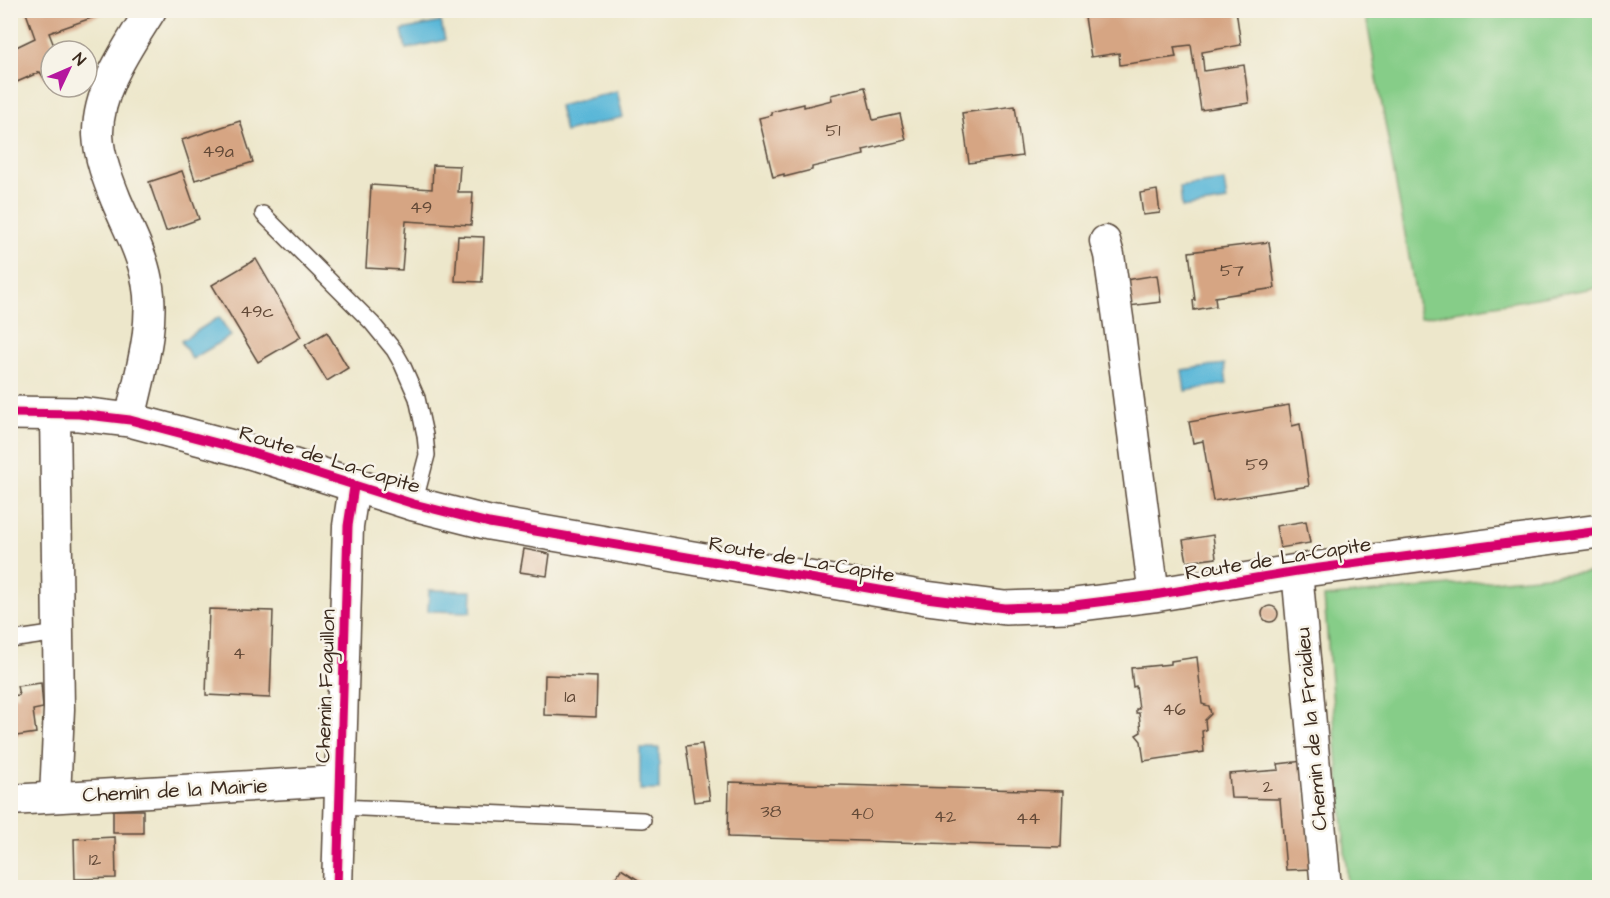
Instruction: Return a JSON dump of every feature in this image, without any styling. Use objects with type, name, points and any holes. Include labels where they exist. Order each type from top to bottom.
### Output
[{"type":"street","points":[[130,420],[147,334],[149,296],[147,279],[139,254],[101,156],[98,135],[99,118],[108,88],[151,10]]},
{"type":"street","points":[[1105,241],[1119,325],[1154,595]]},
{"type":"street","name":"Route de La-Capite","points":[[10,413],[91,414],[130,420],[247,451],[354,487],[489,523],[926,598],[1005,608],[1066,606],[1154,595],[1297,571],[1599,531]]},
{"type":"street","points":[[55,413],[59,709],[55,797]]},
{"type":"street","name":"Chemin Faguillon","points":[[337,888],[348,526],[354,487]]},
{"type":"street","name":"Chemin de la Fraidieu","points":[[1297,571],[1326,888]]},
{"type":"street","name":"Chemin de la Mairie","points":[[10,800],[55,797],[339,794]]},
{"type":"lane","points":[[263,214],[372,323],[394,350],[402,364],[417,398],[426,435],[427,455],[414,504]]},
{"type":"lane","points":[[10,640],[58,633]]},
{"type":"lane","points":[[339,794],[643,820]]},
{"type":"green space","points":[[1365,11],[1599,11],[1599,287],[1420,318]]},
{"type":"green space","points":[[1599,571],[1599,887],[1348,887],[1324,597]]},
{"type":"water","points":[[441,22],[445,40],[406,49],[402,30]]},
{"type":"water","points":[[617,91],[623,117],[565,132],[559,106]]},
{"type":"water","points":[[1224,181],[1227,201],[1182,208],[1180,187]]},
{"type":"water","points":[[219,317],[231,336],[192,359],[181,341]]},
{"type":"water","points":[[1224,364],[1227,384],[1185,391],[1182,370]]},
{"type":"water","points":[[429,590],[472,591],[471,612],[428,611]]},
{"type":"water","points":[[640,748],[659,748],[659,790],[640,790]]},
{"type":"building","points":[[25,10],[111,10],[49,33],[51,39],[39,39],[39,72],[10,85],[10,50],[35,38]]},
{"type":"building","points":[[1084,10],[1236,10],[1241,45],[1202,52],[1204,71],[1244,65],[1249,103],[1201,110],[1191,45],[1174,47],[1176,57],[1120,65],[1119,53],[1091,57]]},
{"type":"building","points":[[865,87],[873,120],[900,114],[906,140],[863,150],[864,155],[812,167],[812,170],[784,177],[784,174],[773,177],[759,118],[772,115],[771,112],[832,100],[831,95]]},
{"type":"building","points":[[1015,106],[1022,156],[969,163],[962,113]]},
{"type":"building","points":[[240,121],[253,162],[195,180],[182,140]]},
{"type":"building","points":[[433,165],[460,166],[458,192],[473,192],[471,225],[406,221],[402,270],[366,268],[371,185],[432,189]]},
{"type":"building","points":[[182,171],[199,219],[166,231],[149,182]]},
{"type":"building","points":[[1157,190],[1160,213],[1143,215],[1140,193]]},
{"type":"building","points":[[458,236],[484,237],[482,282],[455,281]]},
{"type":"building","points":[[1269,242],[1275,288],[1215,297],[1216,306],[1194,310],[1193,300],[1195,300],[1189,252]]},
{"type":"building","points":[[256,259],[301,337],[258,362],[212,285]]},
{"type":"building","points":[[1157,275],[1161,302],[1129,306],[1126,280]]},
{"type":"building","points":[[327,332],[348,368],[327,381],[305,345]]},
{"type":"building","points":[[1289,405],[1292,426],[1300,424],[1309,486],[1213,501],[1203,441],[1193,443],[1189,422]]},
{"type":"building","points":[[1306,521],[1310,543],[1280,548],[1276,526]]},
{"type":"building","points":[[1213,535],[1216,558],[1187,562],[1183,540]]},
{"type":"building","points":[[524,549],[550,554],[547,576],[520,572]]},
{"type":"building","points":[[1267,606],[1273,606],[1278,614],[1276,620],[1267,622],[1262,617],[1262,611]]},
{"type":"building","points":[[209,609],[273,611],[270,698],[206,695]]},
{"type":"building","points":[[1197,657],[1202,704],[1209,706],[1211,714],[1205,720],[1206,730],[1202,731],[1204,752],[1144,761],[1141,741],[1136,735],[1141,732],[1139,713],[1136,713],[1136,709],[1139,709],[1136,686],[1133,687],[1131,668],[1171,664],[1171,661]]},
{"type":"building","points":[[545,675],[597,677],[596,717],[544,715]]},
{"type":"building","points":[[41,683],[43,708],[33,710],[36,733],[10,737],[10,696],[19,695],[17,686]]},
{"type":"building","points":[[702,744],[710,800],[694,802],[686,746]]},
{"type":"building","points":[[1303,761],[1312,869],[1286,870],[1280,799],[1231,798],[1229,774],[1279,770],[1278,764]]},
{"type":"building","points":[[729,782],[1063,791],[1061,847],[728,837]]},
{"type":"building","points":[[113,810],[143,810],[143,833],[113,833]]},
{"type":"building","points":[[115,837],[116,878],[75,879],[74,839]]},
{"type":"building","points":[[621,869],[651,888],[609,888]]},
{"type":"cycle path","points":[[10,413],[79,414],[130,420],[247,451],[414,504],[489,523],[926,598],[1005,608],[1066,606],[1154,595],[1297,571],[1600,531]]},
{"type":"cycle path","points":[[337,888],[348,526],[354,487]]}]
